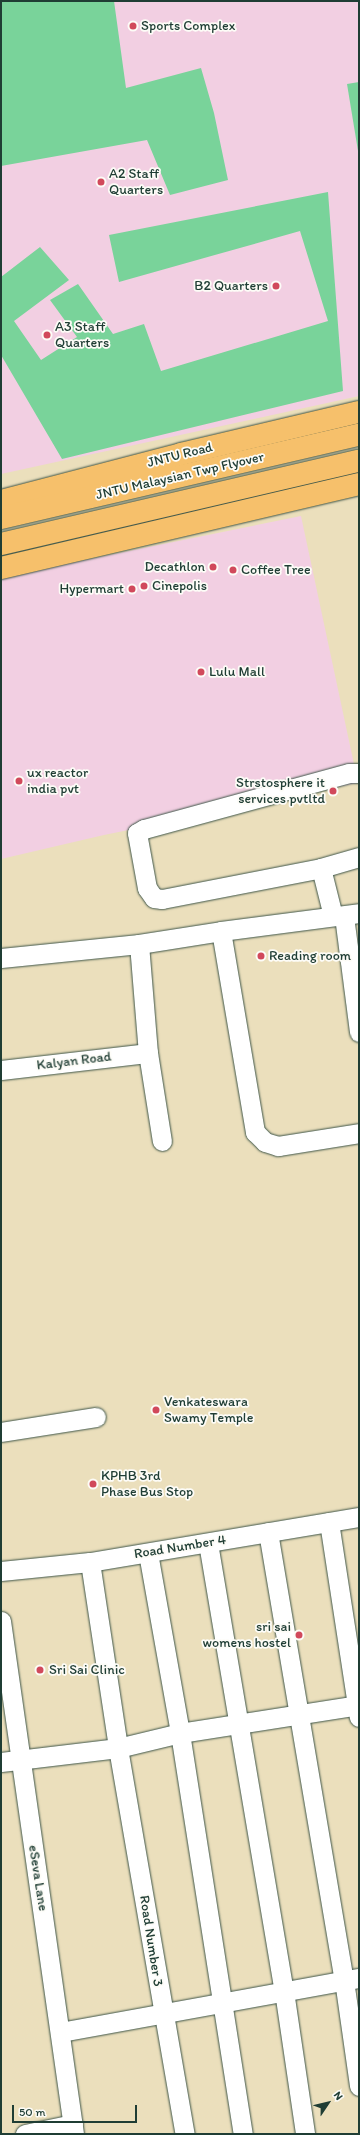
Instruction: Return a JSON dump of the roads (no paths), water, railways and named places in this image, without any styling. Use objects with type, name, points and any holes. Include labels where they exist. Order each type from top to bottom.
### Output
[{"type":"main road","name":"JNTU Road","points":[[1,501],[182,454],[359,412]]},
{"type":"main road","name":"JNTU Malaysian Twp Flyover","points":[[1,518],[359,434]]},
{"type":"main road","name":"JNTU Malaysian Twp Flyover","points":[[1,544],[359,461]]},
{"type":"main road","points":[[1,568],[359,484]]},
{"type":"street","points":[[359,773],[342,775],[144,829],[137,833],[147,888],[154,898],[162,900],[321,868],[359,857]]},
{"type":"street","points":[[321,868],[345,915],[359,1032]]},
{"type":"street","points":[[1,958],[139,944],[221,931],[345,915]]},
{"type":"street","points":[[221,931],[256,1132],[265,1142],[278,1146],[359,1133]]},
{"type":"street","points":[[139,944],[148,1053],[162,1142]]},
{"type":"street","name":"Kalyan Road","points":[[1,1070],[148,1053]]},
{"type":"street","points":[[1,1432],[96,1417]]},
{"type":"street","name":"Road Number 4","points":[[1,1571],[90,1562],[359,1517]]},
{"type":"street","points":[[1,1762],[118,1748],[180,1733],[299,1714],[358,1709],[329,1522]]},
{"type":"street","points":[[268,1532],[299,1714],[352,1979],[359,2086]]},
{"type":"street","points":[[208,1543],[284,1991],[305,2134]]},
{"type":"street","points":[[148,1552],[180,1733],[243,2134]]},
{"type":"street","name":"Road Number 3","points":[[90,1562],[118,1748],[162,2012],[185,2134]]},
{"type":"street","name":"eSeva Lane","points":[[1,1621],[74,2129]]},
{"type":"street","points":[[61,2032],[162,2012],[223,2004],[352,1979]]},
{"type":"street","points":[[25,2134],[74,2129]]},
{"type":"place","name":"Sports Complex","points":[[133,26]]},
{"type":"place","name":"A2 Staff Quarters","points":[[101,182]]},
{"type":"place","name":"B2 Quarters","points":[[276,286]]},
{"type":"place","name":"A3 Staff Quarters","points":[[47,335]]},
{"type":"place","name":"Decathlon","points":[[213,567]]},
{"type":"place","name":"Coffee Tree","points":[[233,570]]},
{"type":"place","name":"Cinepolis","points":[[144,586]]},
{"type":"place","name":"Hypermart","points":[[132,589]]},
{"type":"place","name":"Lulu Mall","points":[[201,672]]},
{"type":"place","name":"ux reactor india pvt","points":[[19,781]]},
{"type":"place","name":"Strstosphere it services pvtltd","points":[[333,791]]},
{"type":"place","name":"Reading room","points":[[261,956]]},
{"type":"place","name":"Venkateswara Swamy Temple","points":[[156,1410]]},
{"type":"place","name":"KPHB 3rd Phase Bus Stop","points":[[93,1484]]},
{"type":"place","name":"sri sai womens hostel","points":[[299,1635]]},
{"type":"place","name":"Sri Sai Clinic","points":[[40,1670]]}]
